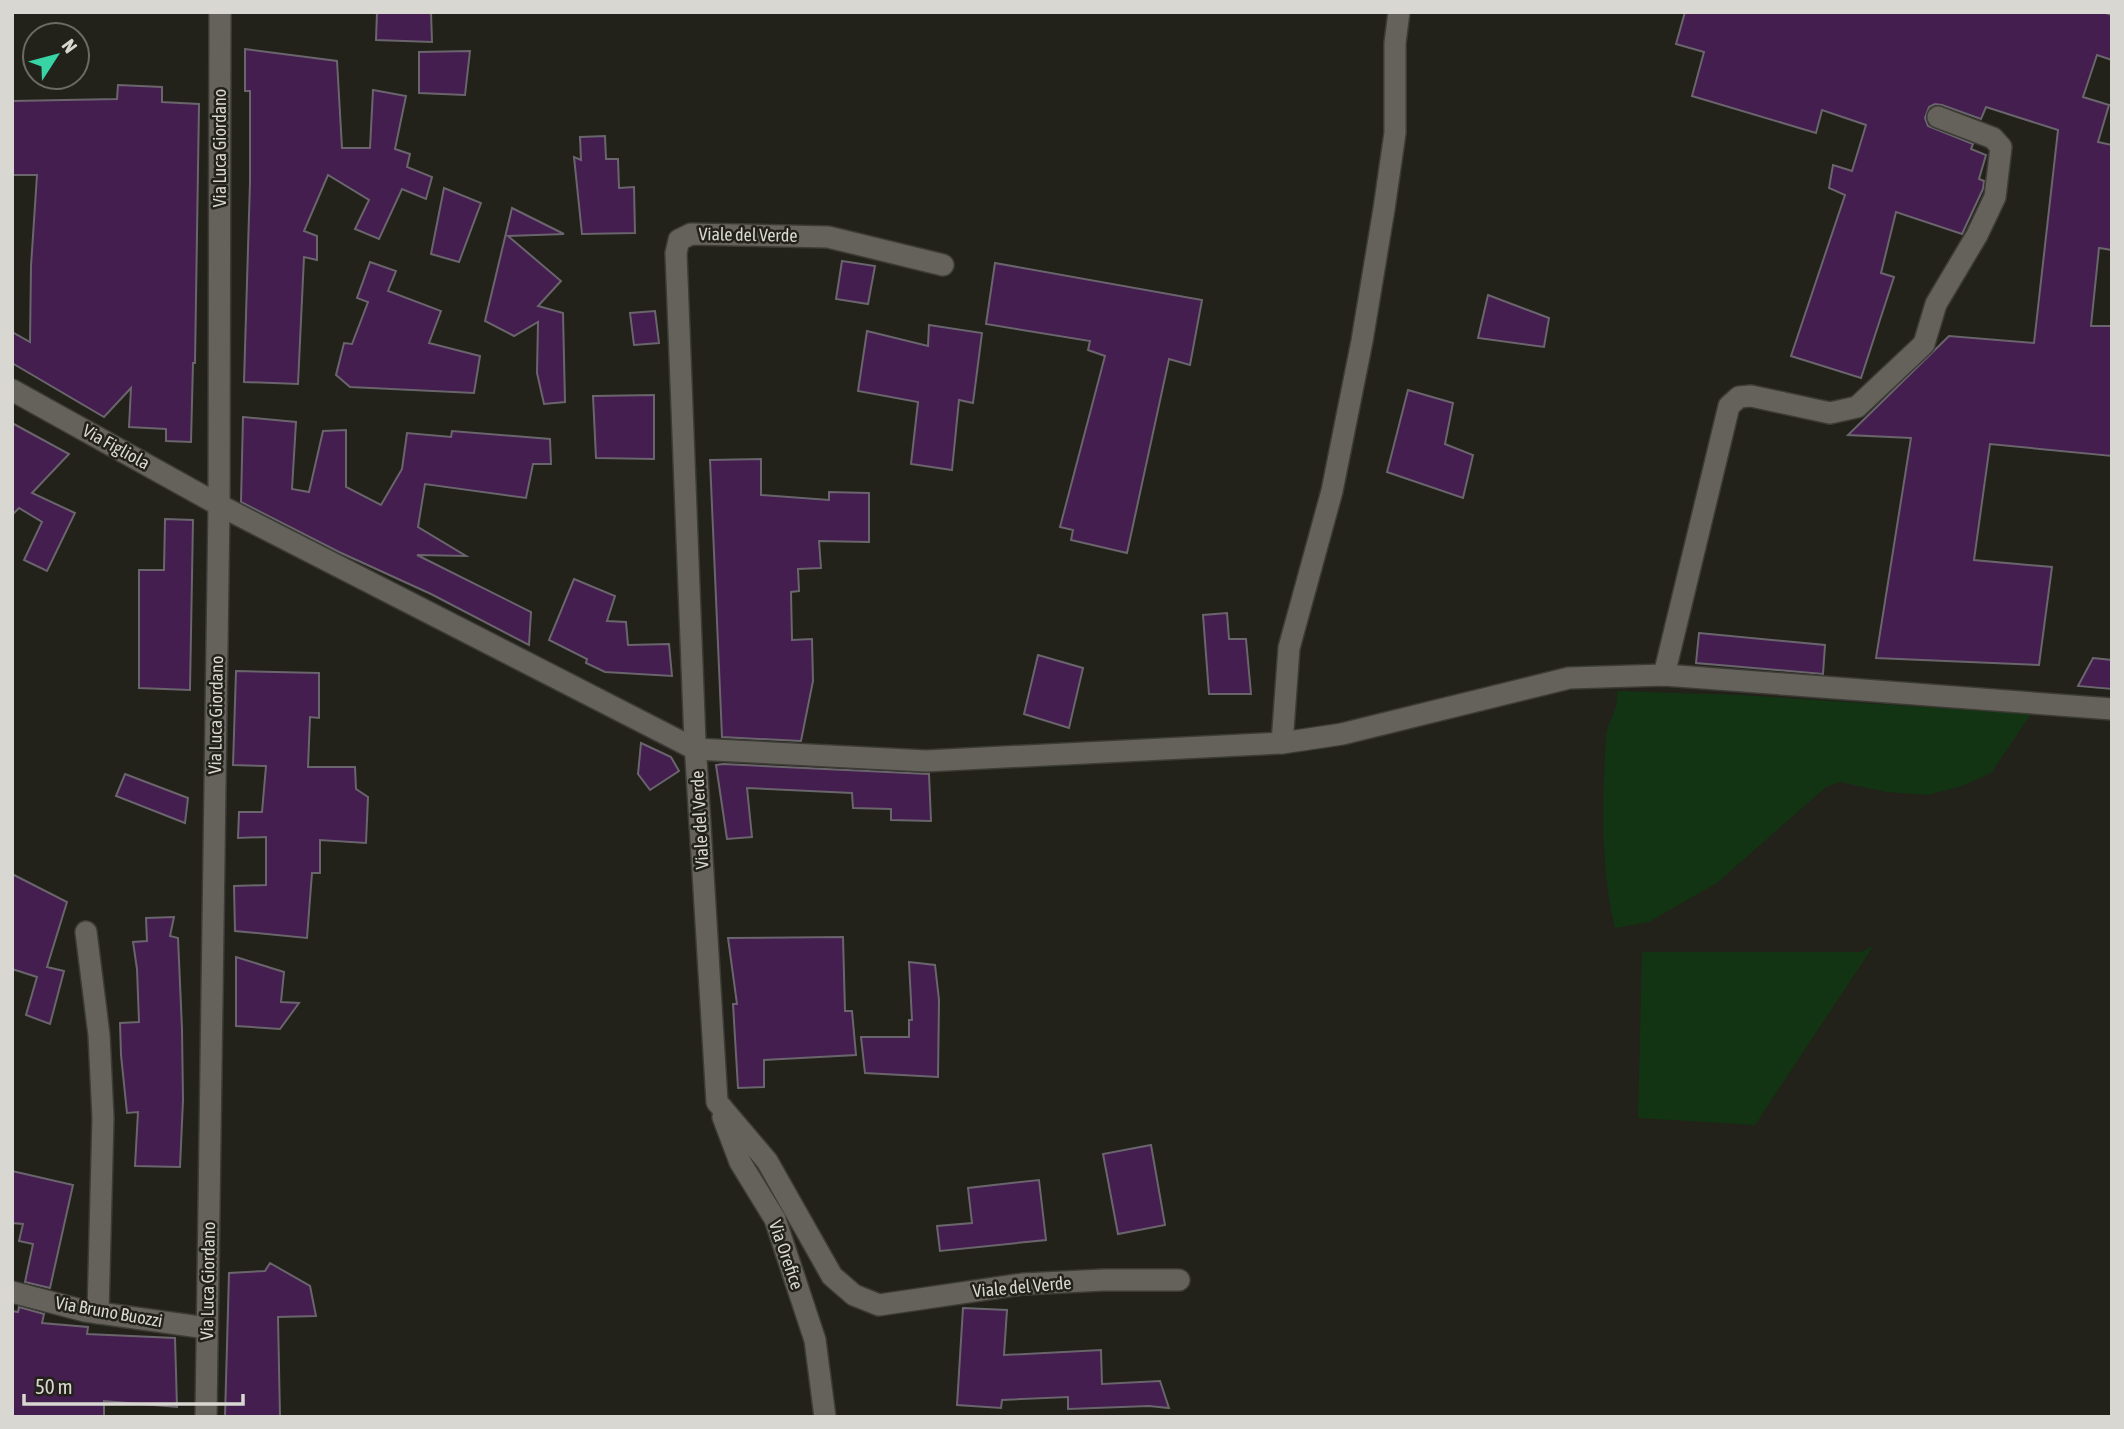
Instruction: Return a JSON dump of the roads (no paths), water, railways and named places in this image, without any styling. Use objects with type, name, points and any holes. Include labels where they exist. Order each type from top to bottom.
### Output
[{"type":"street","name":"Via Luca Giordano","points":[[206,1417],[219,505],[220,12]]},
{"type":"street","points":[[1282,743],[1289,648],[1332,491],[1362,341],[1384,209],[1395,133],[1395,43],[1399,12]]},
{"type":"street","points":[[1664,675],[1729,406],[1738,397],[1751,396],[1829,413],[1857,407],[1924,344],[1936,304],[1977,235],[1995,197],[2001,147],[1993,138],[1938,117]]},
{"type":"street","name":"Viale del Verde","points":[[943,265],[828,237],[691,234],[679,240],[676,253],[695,748],[717,1102],[767,1161],[832,1276],[854,1295],[878,1305],[1023,1284],[1179,1280]]},
{"type":"street","name":"Via Figliola","points":[[12,390],[219,505],[695,748]]},
{"type":"street","points":[[695,748],[926,761],[1282,743],[1342,734],[1569,678],[1664,675],[2112,709]]},
{"type":"street","points":[[86,932],[99,1035],[103,1118],[98,1313]]},
{"type":"street","name":"Via Orefice","points":[[717,1102],[740,1162],[775,1219],[815,1339],[825,1417]]},
{"type":"street","name":"Via Bruno Buozzi","points":[[12,1292],[98,1313],[207,1328]]}]
